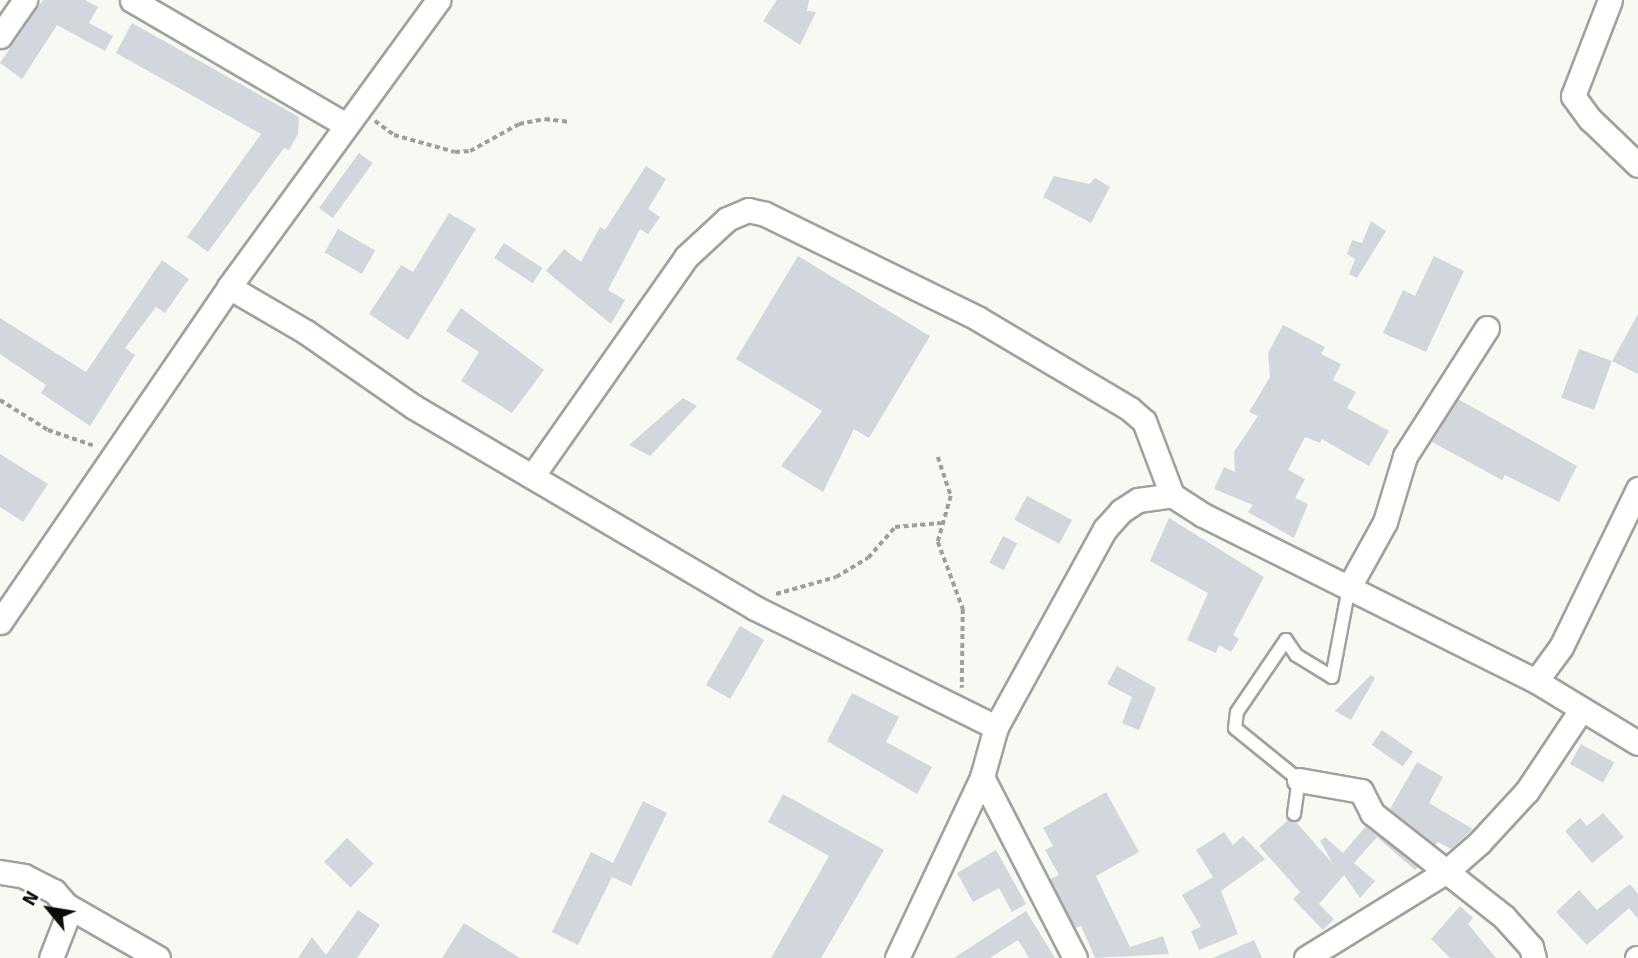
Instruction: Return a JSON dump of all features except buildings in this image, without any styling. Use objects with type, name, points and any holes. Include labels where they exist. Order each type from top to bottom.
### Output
[{"type":"street","points":[[0,36],[25,0]]},
{"type":"street","points":[[132,0],[351,117]]},
{"type":"street","points":[[0,622],[229,286],[438,0]]},
{"type":"street","points":[[1609,0],[1573,96],[1590,119],[1638,165]]},
{"type":"street","points":[[533,475],[665,281],[727,219],[748,210],[765,214],[977,318],[1098,387],[1144,421],[1172,495],[1250,541],[1349,587],[1536,681],[1638,743]]},
{"type":"street","points":[[229,286],[306,332],[414,407],[740,599],[996,727]]},
{"type":"street","points":[[1349,587],[1385,522],[1415,437],[1488,328]]},
{"type":"street","points":[[1536,681],[1561,647],[1638,489]]},
{"type":"street","points":[[897,958],[982,777],[996,727],[1105,529],[1121,511],[1138,500],[1172,495]]},
{"type":"street","points":[[1306,958],[1447,871],[1527,791],[1581,710]]},
{"type":"street","points":[[982,777],[1075,958]]},
{"type":"street","points":[[1299,780],[1362,791],[1372,813],[1504,917],[1531,947],[1534,958]]},
{"type":"street","points":[[0,872],[24,876],[54,891],[66,905],[158,958]]},
{"type":"street","points":[[51,958],[67,917],[66,905]]},
{"type":"lane","points":[[1294,814],[1299,780],[1235,729],[1237,712],[1286,640],[1296,655],[1332,677],[1349,587]]},
{"type":"path","points":[[351,117],[394,135],[455,152],[470,151],[519,124],[545,119],[568,122]]},
{"type":"path","points":[[0,400],[48,430],[117,453]]},
{"type":"path","points":[[938,457],[951,496],[941,523],[938,542],[963,609],[962,711]]},
{"type":"path","points":[[740,599],[777,594],[836,577],[868,558],[895,527],[941,523]]}]
